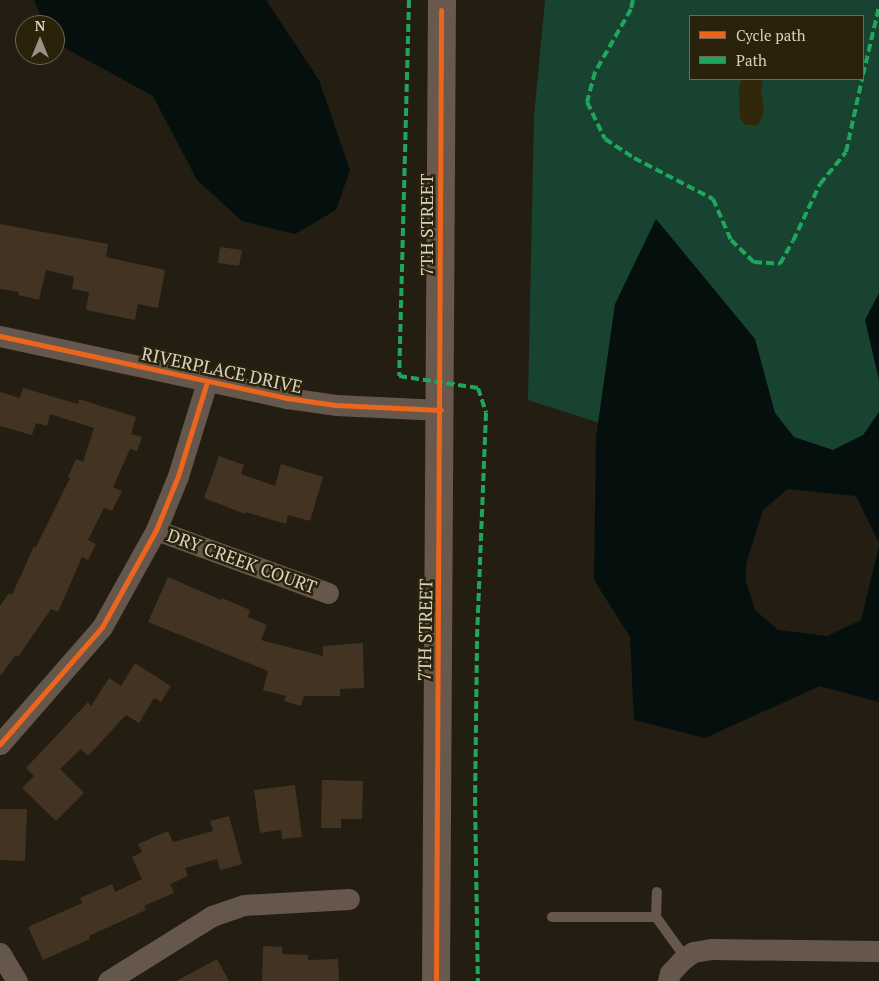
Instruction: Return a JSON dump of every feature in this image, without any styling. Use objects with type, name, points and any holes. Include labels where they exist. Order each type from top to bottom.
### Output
[{"type":"street","name":"7TH STREET","points":[[436,981],[441,410],[439,178],[442,0]]},
{"type":"street","name":"RIVERPLACE DRIVE","points":[[0,336],[207,382],[336,406],[441,410]]},
{"type":"street","points":[[0,744],[102,626],[156,530],[178,476],[207,382]]},
{"type":"street","name":"DRY CREEK COURT","points":[[156,530],[328,593]]},
{"type":"street","points":[[108,981],[212,916],[244,905],[350,899]]},
{"type":"street","points":[[668,981],[670,973],[686,957],[693,952],[711,949],[879,951]]},
{"type":"street","points":[[0,953],[17,981]]},
{"type":"lane","points":[[657,892],[656,917],[686,957]]},
{"type":"lane","points":[[552,917],[656,917]]},
{"type":"green space","points":[[545,0],[879,0],[879,459],[693,453],[528,400],[534,116]]},
{"type":"sand","points":[[742,80],[763,80],[761,91],[764,109],[761,120],[757,125],[746,125],[740,118],[739,86]]},
{"type":"shaded area","points":[[34,0],[266,0],[319,80],[350,170],[336,210],[295,234],[242,221],[197,180],[153,96],[65,48],[65,15],[41,15]]},
{"type":"shaded area","points":[[656,219],[755,339],[775,413],[794,437],[833,450],[863,435],[879,412],[879,543],[856,496],[788,489],[763,510],[746,564],[746,581],[755,610],[778,630],[827,636],[861,620],[879,546],[879,702],[820,686],[705,738],[634,720],[630,637],[594,580],[596,437],[615,304]]},
{"type":"shaded area","points":[[879,293],[879,380],[865,320]]},
{"type":"building","points":[[0,224],[108,244],[106,257],[165,270],[158,308],[138,304],[135,320],[86,310],[89,292],[72,289],[74,277],[46,270],[39,300],[18,295],[19,292],[0,289]]},
{"type":"building","points":[[220,247],[242,250],[239,266],[218,263]]},
{"type":"building","points":[[23,388],[78,404],[79,399],[136,417],[131,434],[142,437],[137,451],[130,449],[113,487],[122,491],[112,511],[104,508],[88,540],[96,544],[88,560],[82,557],[58,612],[51,609],[18,657],[16,655],[0,676],[0,606],[9,593],[12,595],[34,546],[36,547],[70,478],[68,477],[76,459],[83,462],[94,428],[50,414],[47,426],[36,423],[32,435],[0,426],[0,392],[20,398]]},
{"type":"building","points":[[219,456],[244,465],[241,474],[275,486],[281,464],[323,477],[310,521],[288,515],[286,524],[246,512],[245,514],[204,498]]},
{"type":"building","points":[[168,577],[221,600],[222,598],[250,610],[248,617],[267,625],[261,640],[323,656],[323,646],[363,643],[364,688],[340,689],[340,696],[304,696],[301,706],[284,701],[286,696],[263,690],[268,671],[148,622]]},
{"type":"building","points":[[135,663],[171,686],[161,702],[154,698],[139,723],[126,715],[88,756],[81,749],[60,769],[84,793],[56,821],[22,788],[34,776],[26,768],[88,702],[91,706],[109,678],[121,686]]},
{"type":"building","points":[[322,780],[363,781],[362,819],[341,819],[341,828],[321,828]]},
{"type":"building","points":[[295,785],[302,837],[282,839],[281,830],[260,833],[254,790]]},
{"type":"building","points":[[0,809],[27,809],[25,861],[0,860]]},
{"type":"building","points":[[229,816],[242,864],[220,870],[217,859],[185,868],[188,876],[170,884],[174,893],[144,906],[146,910],[89,936],[90,939],[43,960],[28,927],[82,903],[80,898],[112,884],[115,892],[142,879],[132,857],[142,852],[138,844],[168,831],[173,842],[213,831],[210,821]]},
{"type":"building","points":[[263,946],[282,947],[282,954],[308,955],[308,960],[338,959],[339,981],[262,981]]},
{"type":"building","points":[[217,959],[229,981],[176,981]]},
{"type":"marked path","points":[[409,0],[399,376],[478,388],[486,413],[477,641],[475,798],[478,981]]},
{"type":"marked path","points":[[633,0],[631,9],[595,72],[587,102],[605,139],[634,158],[713,199],[731,240],[754,262],[780,264],[820,184],[846,152],[862,80]]},
{"type":"marked path","points":[[864,71],[879,7]]},
{"type":"cycle path","points":[[436,981],[441,10]]},
{"type":"cycle path","points":[[0,336],[287,398],[336,405],[441,410]]},
{"type":"cycle path","points":[[0,744],[102,627],[156,530],[178,476],[207,382]]}]
